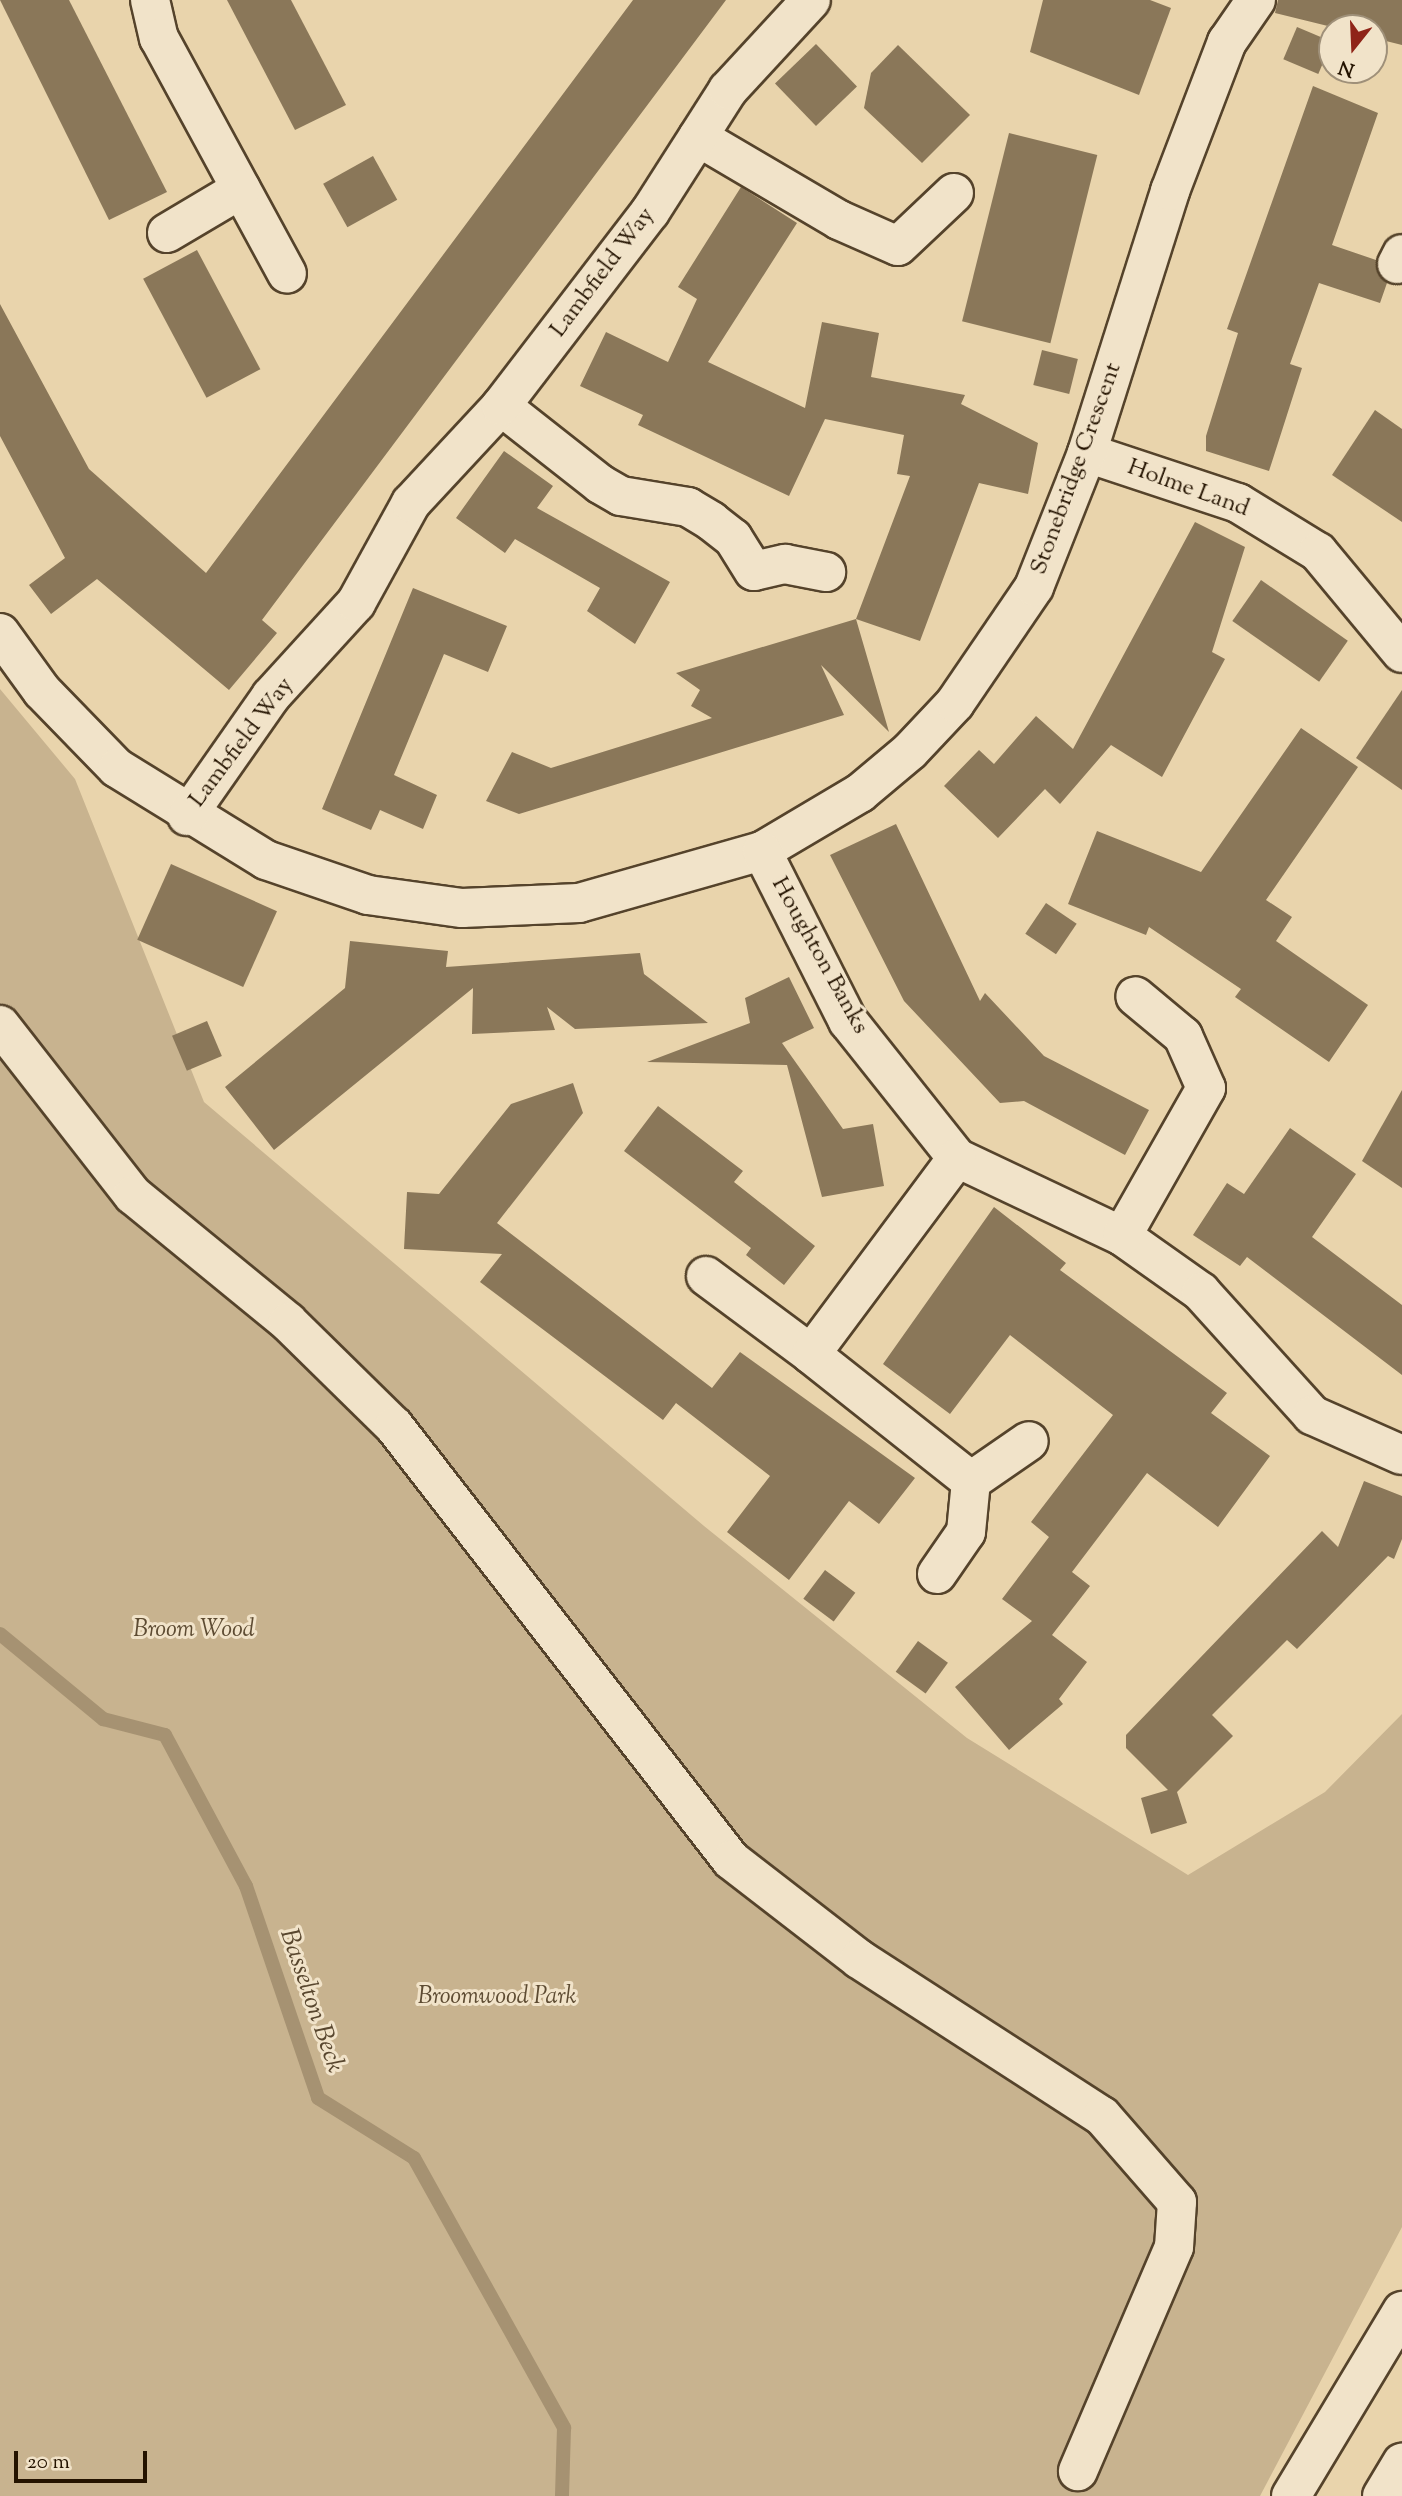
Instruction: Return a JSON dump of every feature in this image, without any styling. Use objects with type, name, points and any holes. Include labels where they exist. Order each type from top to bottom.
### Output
[{"type":"street","points":[[150,0],[159,38],[287,274]]},
{"type":"street","name":"Lambfield Way","points":[[187,816],[271,696],[348,614],[403,514],[501,406],[650,212],[728,90],[811,0]]},
{"type":"street","points":[[1220,0],[1227,42]]},
{"type":"street","name":"Stonebridge Crescent","points":[[0,633],[80,733],[187,816],[315,879],[368,895],[462,908],[579,903],[762,851],[860,793],[955,703],[1034,587],[1087,453],[1170,191],[1227,42],[1256,0]]},
{"type":"street","points":[[698,136],[839,220],[898,246],[954,193]]},
{"type":"street","points":[[167,233],[241,189]]},
{"type":"street","points":[[501,406],[600,484],[621,496],[688,507],[711,521],[733,538],[754,571],[785,564],[826,572]]},
{"type":"street","name":"Holme Land","points":[[1087,453],[1238,503],[1318,552],[1397,634]]},
{"type":"street","name":"Houghton Banks","points":[[762,851],[848,1021],[957,1158],[1122,1236],[1201,1292],[1312,1415],[1402,1455]]},
{"type":"street","points":[[1122,1236],[1206,1088],[1183,1036],[1135,996]]},
{"type":"street","points":[[0,1025],[133,1195],[288,1322],[394,1426],[731,1860],[859,1959],[1102,2116],[1177,2202],[1174,2248],[1152,2308],[1078,2471]]},
{"type":"street","points":[[811,1354],[957,1158]]},
{"type":"street","points":[[706,1276],[811,1354],[971,1481]]},
{"type":"street","points":[[937,1574],[966,1532],[971,1481],[1029,1441]]},
{"type":"street","points":[[1291,2496],[1402,2311]]},
{"type":"street","points":[[1382,2496],[1402,2463]]},
{"type":"green space","name":"Broomwood Park","points":[[0,689],[75,779],[204,1102],[704,1526],[967,1738],[1188,1875],[1325,1792],[1402,1714],[1402,2227],[1260,2496],[0,2496]]},
{"type":"building","points":[[0,0],[69,0],[167,192],[109,220]]},
{"type":"building","points":[[227,0],[291,0],[346,105],[295,130]]},
{"type":"building","points":[[633,0],[726,0],[262,620],[277,633],[229,690],[97,579],[51,614],[29,585],[65,558],[0,436],[0,304],[89,469],[206,573]]},
{"type":"building","points":[[1043,0],[1150,0],[1171,8],[1139,95],[1030,52]]},
{"type":"building","points":[[1278,0],[1402,0],[1402,45],[1388,42],[1388,14],[1318,14],[1318,24],[1275,13]]},
{"type":"building","points":[[1297,27],[1318,36],[1318,74],[1283,59]]},
{"type":"building","points":[[816,44],[857,86],[816,126],[775,84]]},
{"type":"building","points":[[898,45],[970,115],[922,163],[864,108],[871,73]]},
{"type":"building","points":[[1313,86],[1378,113],[1332,245],[1376,260],[1387,283],[1380,303],[1319,283],[1290,364],[1302,368],[1269,471],[1206,451],[1206,436],[1238,333],[1227,329]]},
{"type":"building","points":[[1009,133],[1097,155],[1050,343],[962,321]]},
{"type":"building","points":[[373,156],[397,200],[347,227],[323,184]]},
{"type":"building","points":[[741,187],[797,223],[708,362],[805,408],[822,322],[879,333],[871,377],[965,395],[961,404],[1038,443],[1028,494],[979,483],[920,641],[856,619],[910,476],[897,474],[904,435],[825,419],[789,496],[638,425],[643,415],[580,386],[606,332],[668,362],[697,299],[678,287]]},
{"type":"building","points":[[197,250],[260,369],[207,398],[143,279]]},
{"type":"building","points":[[1042,350],[1078,359],[1069,394],[1033,385]]},
{"type":"building","points":[[1375,410],[1402,429],[1402,522],[1332,475]]},
{"type":"building","points":[[504,451],[553,486],[537,508],[670,582],[635,644],[587,611],[600,588],[515,539],[505,553],[456,518]]},
{"type":"building","points":[[1195,522],[1245,547],[1212,652],[1225,659],[1162,777],[1111,745],[1060,804],[1045,789],[998,838],[944,786],[979,750],[994,764],[1036,716],[1073,749]]},
{"type":"building","points":[[1261,580],[1348,641],[1319,682],[1232,621]]},
{"type":"building","points":[[413,588],[507,626],[488,672],[444,654],[394,775],[437,795],[423,829],[380,810],[371,830],[322,809]]},
{"type":"building","points":[[856,619],[889,732],[821,665],[844,715],[519,814],[486,801],[512,752],[551,768],[712,718],[691,706],[700,690],[676,673]]},
{"type":"building","points":[[1402,690],[1402,790],[1356,758]]},
{"type":"building","points":[[1301,728],[1358,767],[1266,900],[1292,917],[1276,941],[1368,1005],[1329,1062],[1235,997],[1241,989],[1149,927],[1146,935],[1068,904],[1097,831],[1201,872]]},
{"type":"building","points":[[896,824],[980,1001],[985,993],[1044,1056],[1149,1110],[1125,1155],[1024,1101],[1000,1103],[904,1001],[830,855]]},
{"type":"building","points":[[171,864],[277,911],[243,987],[137,940]]},
{"type":"building","points":[[1046,903],[1077,924],[1056,954],[1025,934]]},
{"type":"building","points":[[350,941],[448,951],[446,967],[640,953],[644,974],[708,1023],[575,1029],[547,1007],[555,1030],[472,1034],[473,988],[274,1150],[225,1087],[345,988]]},
{"type":"building","points":[[789,977],[814,1028],[782,1043],[843,1129],[873,1124],[884,1186],[822,1197],[787,1065],[647,1062],[750,1023],[745,998]]},
{"type":"building","points":[[207,1021],[222,1056],[187,1071],[172,1036]]},
{"type":"building","points":[[573,1083],[583,1113],[497,1223],[712,1388],[740,1352],[915,1478],[879,1524],[849,1501],[789,1580],[727,1532],[770,1476],[676,1403],[663,1420],[480,1282],[502,1254],[404,1249],[407,1192],[439,1194],[511,1104]]},
{"type":"building","points":[[1402,1090],[1402,1188],[1362,1161]]},
{"type":"building","points":[[658,1106],[743,1171],[734,1182],[815,1246],[784,1285],[746,1255],[751,1248],[624,1151]]},
{"type":"building","points":[[1290,1128],[1356,1174],[1312,1237],[1402,1305],[1402,1375],[1247,1257],[1240,1266],[1193,1235],[1227,1183],[1244,1194]]},
{"type":"building","points":[[994,1207],[1066,1263],[1060,1270],[1227,1393],[1211,1413],[1270,1456],[1218,1527],[1147,1473],[1072,1572],[1090,1586],[1052,1635],[1087,1662],[1059,1699],[1063,1704],[1009,1750],[955,1687],[1032,1621],[1002,1599],[1049,1537],[1031,1522],[1113,1415],[1010,1335],[950,1414],[883,1364]]},
{"type":"building","points":[[1364,1481],[1402,1496],[1402,1539],[1394,1559],[1388,1556],[1297,1649],[1287,1640],[1212,1715],[1233,1736],[1177,1792],[1187,1823],[1151,1834],[1141,1798],[1168,1790],[1126,1748],[1126,1735],[1322,1531],[1338,1547]]},
{"type":"building","points":[[825,1570],[855,1593],[834,1622],[803,1599]]},
{"type":"building","points":[[918,1641],[948,1663],[926,1693],[896,1672]]},
{"type":"waterway","name":"Basselton Beck","points":[[0,1634],[103,1719],[165,1735],[246,1886],[318,2098],[414,2158],[564,2428],[562,2496]]},
{"type":"park label","name":"Broom Wood","points":[[194,1631]]}]
